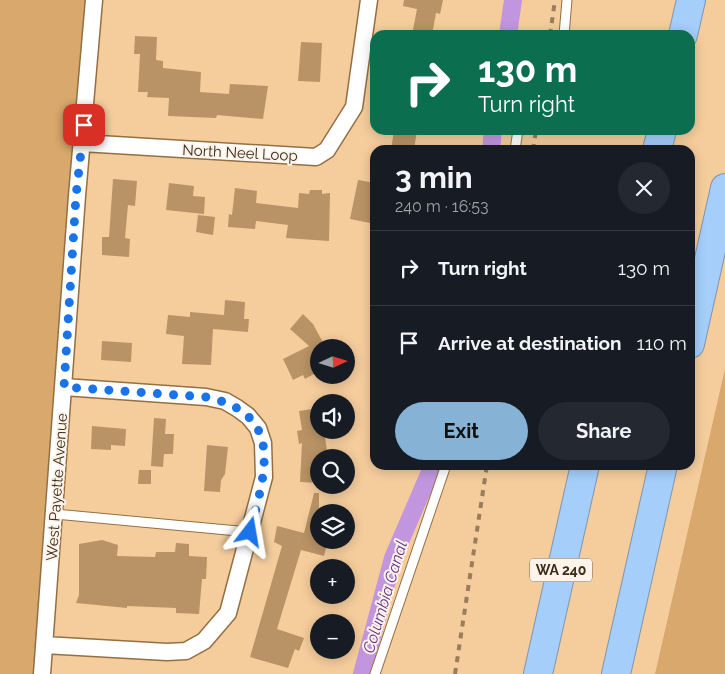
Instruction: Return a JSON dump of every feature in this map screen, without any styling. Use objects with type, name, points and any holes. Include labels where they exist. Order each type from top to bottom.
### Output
[{"type":"highway","points":[[684,30],[691,0]]},
{"type":"highway","points":[[695,322],[725,188]]},
{"type":"highway","name":"WA 240","points":[[538,674],[584,470]]},
{"type":"highway","points":[[616,674],[662,470]]},
{"type":"street","name":"West Payette Avenue","points":[[42,674],[94,0]]},
{"type":"street","name":"North Neel Loop","points":[[82,143],[316,157],[327,150],[354,107],[369,0]]},
{"type":"street","points":[[44,645],[167,652],[186,650],[204,641],[228,613],[264,477],[263,443],[258,428],[248,416],[225,401],[206,397],[64,387]]},
{"type":"lane","points":[[564,30],[567,0]]},
{"type":"lane","points":[[375,674],[444,470]]},
{"type":"lane","points":[[55,514],[250,532]]},
{"type":"shaded area","points":[[0,0],[87,0],[34,674],[0,674]]},
{"type":"shaded area","points":[[725,369],[725,674],[655,674]]},
{"type":"building","points":[[404,0],[443,0],[440,14],[436,13],[433,30],[413,30],[417,9],[403,6]]},
{"type":"building","points":[[135,36],[157,37],[156,60],[163,61],[163,68],[201,72],[200,92],[229,94],[230,84],[268,86],[263,119],[217,115],[216,118],[168,116],[169,98],[147,97],[148,92],[138,92],[140,54],[134,54]]},
{"type":"building","points":[[301,42],[322,43],[320,82],[298,81]]},
{"type":"building","points":[[393,135],[416,135],[415,145],[392,145]]},
{"type":"building","points":[[113,179],[137,181],[135,206],[128,205],[125,238],[130,239],[129,257],[102,255],[102,237],[109,237]]},
{"type":"building","points":[[358,180],[370,182],[370,223],[350,219]]},
{"type":"building","points":[[169,183],[194,186],[193,196],[205,197],[204,214],[166,210]]},
{"type":"building","points":[[235,188],[257,191],[256,203],[298,208],[299,193],[309,194],[310,190],[322,190],[322,194],[330,193],[329,241],[286,238],[288,225],[256,221],[255,229],[228,227],[229,214],[232,215]]},
{"type":"building","points":[[198,215],[215,217],[213,235],[196,232]]},
{"type":"building","points":[[225,300],[245,302],[244,319],[249,319],[248,332],[213,329],[211,365],[182,364],[184,336],[166,334],[168,315],[190,317],[190,312],[224,315]]},
{"type":"building","points":[[303,314],[313,324],[321,339],[310,339],[310,376],[305,379],[303,375],[293,380],[283,359],[309,346],[290,329]]},
{"type":"building","points":[[102,341],[132,343],[131,362],[101,360]]},
{"type":"building","points":[[310,409],[310,439],[325,439],[327,449],[310,449],[310,483],[300,482],[302,443],[299,444],[297,431],[302,430],[299,411]]},
{"type":"building","points":[[154,418],[166,419],[165,434],[174,434],[173,454],[164,454],[163,467],[151,466]]},
{"type":"building","points":[[92,426],[126,429],[125,446],[111,445],[111,450],[91,449]]},
{"type":"building","points":[[207,445],[228,447],[225,474],[221,480],[220,492],[204,491]]},
{"type":"building","points":[[139,470],[151,470],[151,484],[138,484]]},
{"type":"building","points":[[314,494],[319,494],[319,504],[311,504]]},
{"type":"building","points":[[310,509],[310,549],[326,549],[324,556],[301,550],[277,629],[304,638],[299,651],[295,649],[288,668],[250,657],[282,546],[274,542],[277,526],[304,533]]},
{"type":"building","points":[[102,540],[118,545],[117,556],[155,557],[156,552],[175,552],[176,543],[189,544],[189,556],[207,557],[206,579],[202,579],[199,614],[176,613],[176,608],[127,606],[127,608],[76,603],[79,595],[79,544]]},
{"type":"waterway","name":"Columbia Canal","points":[[509,30],[513,0]]},
{"type":"waterway","name":"Columbia Canal","points":[[492,135],[492,145]]},
{"type":"waterway","name":"Columbia Canal","points":[[362,674],[393,558],[431,470]]},
{"type":"railway","points":[[551,30],[555,0]]},
{"type":"railway","points":[[534,145],[535,135]]},
{"type":"railway","points":[[455,674],[486,470]]},
{"type":"route","points":[[84,125],[76,196],[64,387],[206,397],[225,401],[238,408],[258,428],[263,443],[264,477],[250,532]]}]
